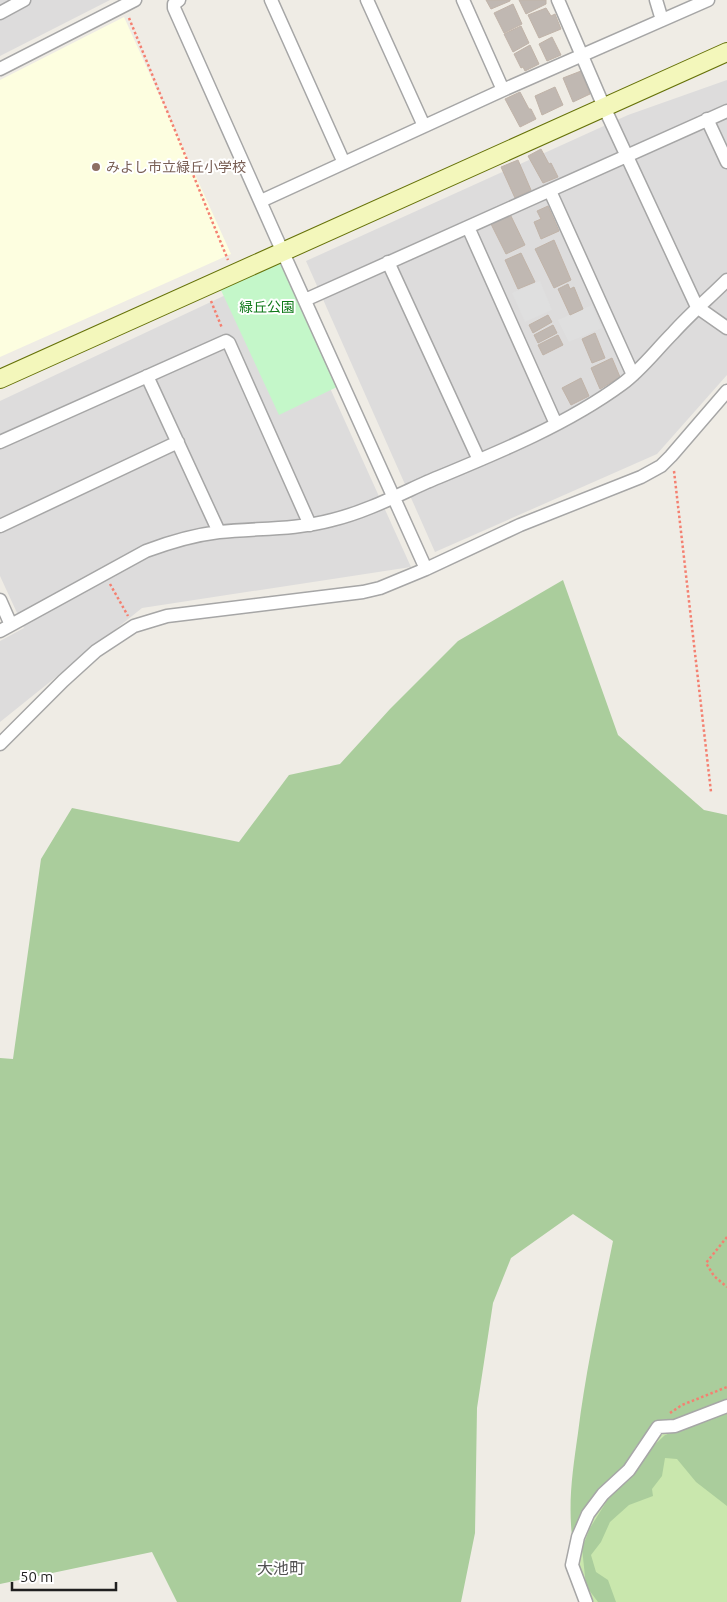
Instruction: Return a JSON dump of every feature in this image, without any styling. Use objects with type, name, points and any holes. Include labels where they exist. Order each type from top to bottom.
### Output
[{"type":"street","points":[[0,13],[24,0]]},
{"type":"street","points":[[179,0],[174,4],[174,8],[426,569]]},
{"type":"street","points":[[271,0],[344,164]]},
{"type":"street","points":[[367,0],[424,126]]},
{"type":"street","points":[[463,0],[503,90]]},
{"type":"street","points":[[558,0],[604,107],[628,155],[697,307],[727,328]]},
{"type":"street","points":[[656,0],[662,20]]},
{"type":"street","points":[[261,201],[503,90],[582,57],[708,0]]},
{"type":"street","points":[[0,69],[129,2]]},
{"type":"street","points":[[0,379],[727,52]]},
{"type":"street","points":[[305,300],[727,111]]},
{"type":"street","points":[[707,119],[727,162]]},
{"type":"street","points":[[550,191],[633,375]]},
{"type":"street","points":[[468,227],[556,424]]},
{"type":"street","points":[[388,262],[479,460]]},
{"type":"street","points":[[0,600],[6,628],[146,551],[166,543],[182,538],[219,532],[266,530],[310,525],[356,513],[479,460],[556,424],[600,399],[633,375],[697,307],[727,280]]},
{"type":"street","points":[[0,442],[226,340],[310,525]]},
{"type":"street","points":[[147,376],[219,532]]},
{"type":"street","points":[[0,744],[96,651],[134,626],[167,616],[372,591],[426,569],[520,525],[641,477],[661,466],[727,391]]},
{"type":"street","points":[[0,526],[178,442]]},
{"type":"street","points":[[586,1602],[578,1586],[572,1566],[578,1537],[588,1514],[603,1494],[628,1470],[658,1428],[675,1426],[727,1406]]},
{"type":"path","points":[[129,2],[233,273]]},
{"type":"path","points":[[205,286],[226,340]]},
{"type":"path","points":[[672,454],[711,792]]},
{"type":"path","points":[[105,574],[134,626]]},
{"type":"path","points":[[727,1237],[706,1263],[714,1276],[727,1287]]},
{"type":"path","points":[[658,1428],[664,1417],[682,1405],[727,1387]]},
{"type":"shaded area","points":[[0,0],[110,0],[0,56]]},
{"type":"shaded area","name":"みよし市立緑丘小学校","points":[[124,17],[231,254],[0,357],[0,80]]},
{"type":"shaded area","points":[[727,80],[727,375],[657,454],[435,552],[306,261],[628,115]]},
{"type":"shaded area","points":[[277,271],[411,567],[142,608],[0,722],[0,641],[24,628],[0,576],[0,401]]},
{"type":"shaded area","points":[[540,281],[552,310],[525,322],[512,293]]},
{"type":"shaded area","points":[[592,305],[602,328],[569,342],[558,320]]},
{"type":"green space","name":"緑丘公園","points":[[283,258],[339,386],[279,415],[220,288]]},
{"type":"green space","points":[[563,580],[618,735],[704,810],[727,815],[727,1403],[669,1422],[653,1424],[635,1448],[629,1463],[581,1517],[572,1536],[571,1510],[574,1459],[581,1409],[613,1241],[573,1214],[511,1258],[493,1303],[477,1408],[475,1533],[461,1602],[177,1602],[152,1552],[0,1584],[0,1058],[13,1059],[41,859],[72,808],[239,842],[289,775],[340,764],[390,709],[458,641]]},
{"type":"green space","points":[[727,1409],[727,1602],[592,1602],[577,1566],[583,1538],[591,1517],[658,1436]]},
{"type":"green space","points":[[727,1413],[727,1506],[696,1482],[677,1459],[665,1458],[662,1476],[652,1489],[653,1496],[629,1505],[610,1522],[601,1542],[591,1555],[596,1572],[608,1580],[616,1602],[598,1602],[586,1586],[582,1548],[590,1528],[610,1496],[630,1479],[649,1450],[665,1435]]},
{"type":"building","points":[[486,0],[510,0],[510,1],[491,9]]},
{"type":"building","points":[[519,0],[546,0],[546,4],[526,14]]},
{"type":"building","points":[[513,4],[522,24],[504,33],[494,13]]},
{"type":"building","points":[[546,8],[551,16],[555,14],[561,29],[539,38],[528,15]]},
{"type":"building","points":[[521,26],[529,43],[513,52],[504,34]]},
{"type":"building","points":[[552,37],[561,55],[547,61],[539,44]]},
{"type":"building","points":[[530,45],[539,64],[525,71],[523,67],[521,68],[514,54]]},
{"type":"building","points":[[581,71],[590,94],[573,102],[563,78]]},
{"type":"building","points":[[555,87],[563,105],[542,115],[535,96]]},
{"type":"building","points":[[520,92],[536,119],[520,127],[505,99]]},
{"type":"building","points":[[541,149],[558,177],[543,183],[528,156]]},
{"type":"building","points":[[518,160],[531,190],[515,198],[501,167]]},
{"type":"building","points":[[548,206],[559,231],[541,239],[534,222],[541,219],[537,211]]},
{"type":"building","points":[[509,212],[525,245],[506,254],[490,222]]},
{"type":"building","points":[[554,240],[571,280],[554,288],[535,249]]},
{"type":"building","points":[[521,253],[535,282],[518,289],[505,260]]},
{"type":"building","points":[[568,284],[570,289],[574,287],[583,309],[570,315],[558,289]]},
{"type":"building","points":[[548,315],[552,322],[533,333],[529,325]]},
{"type":"building","points":[[553,325],[557,333],[538,343],[534,335]]},
{"type":"building","points":[[595,333],[605,358],[592,363],[582,339]]},
{"type":"building","points":[[558,335],[563,345],[543,355],[538,345]]},
{"type":"building","points":[[612,358],[620,377],[600,389],[591,368]]},
{"type":"building","points":[[581,378],[589,396],[571,405],[562,388]]},
{"type":"place","name":"みよし市立緑丘小学校","points":[[96,167]]},
{"type":"district","name":"大池町","points":[[281,1568]]}]
